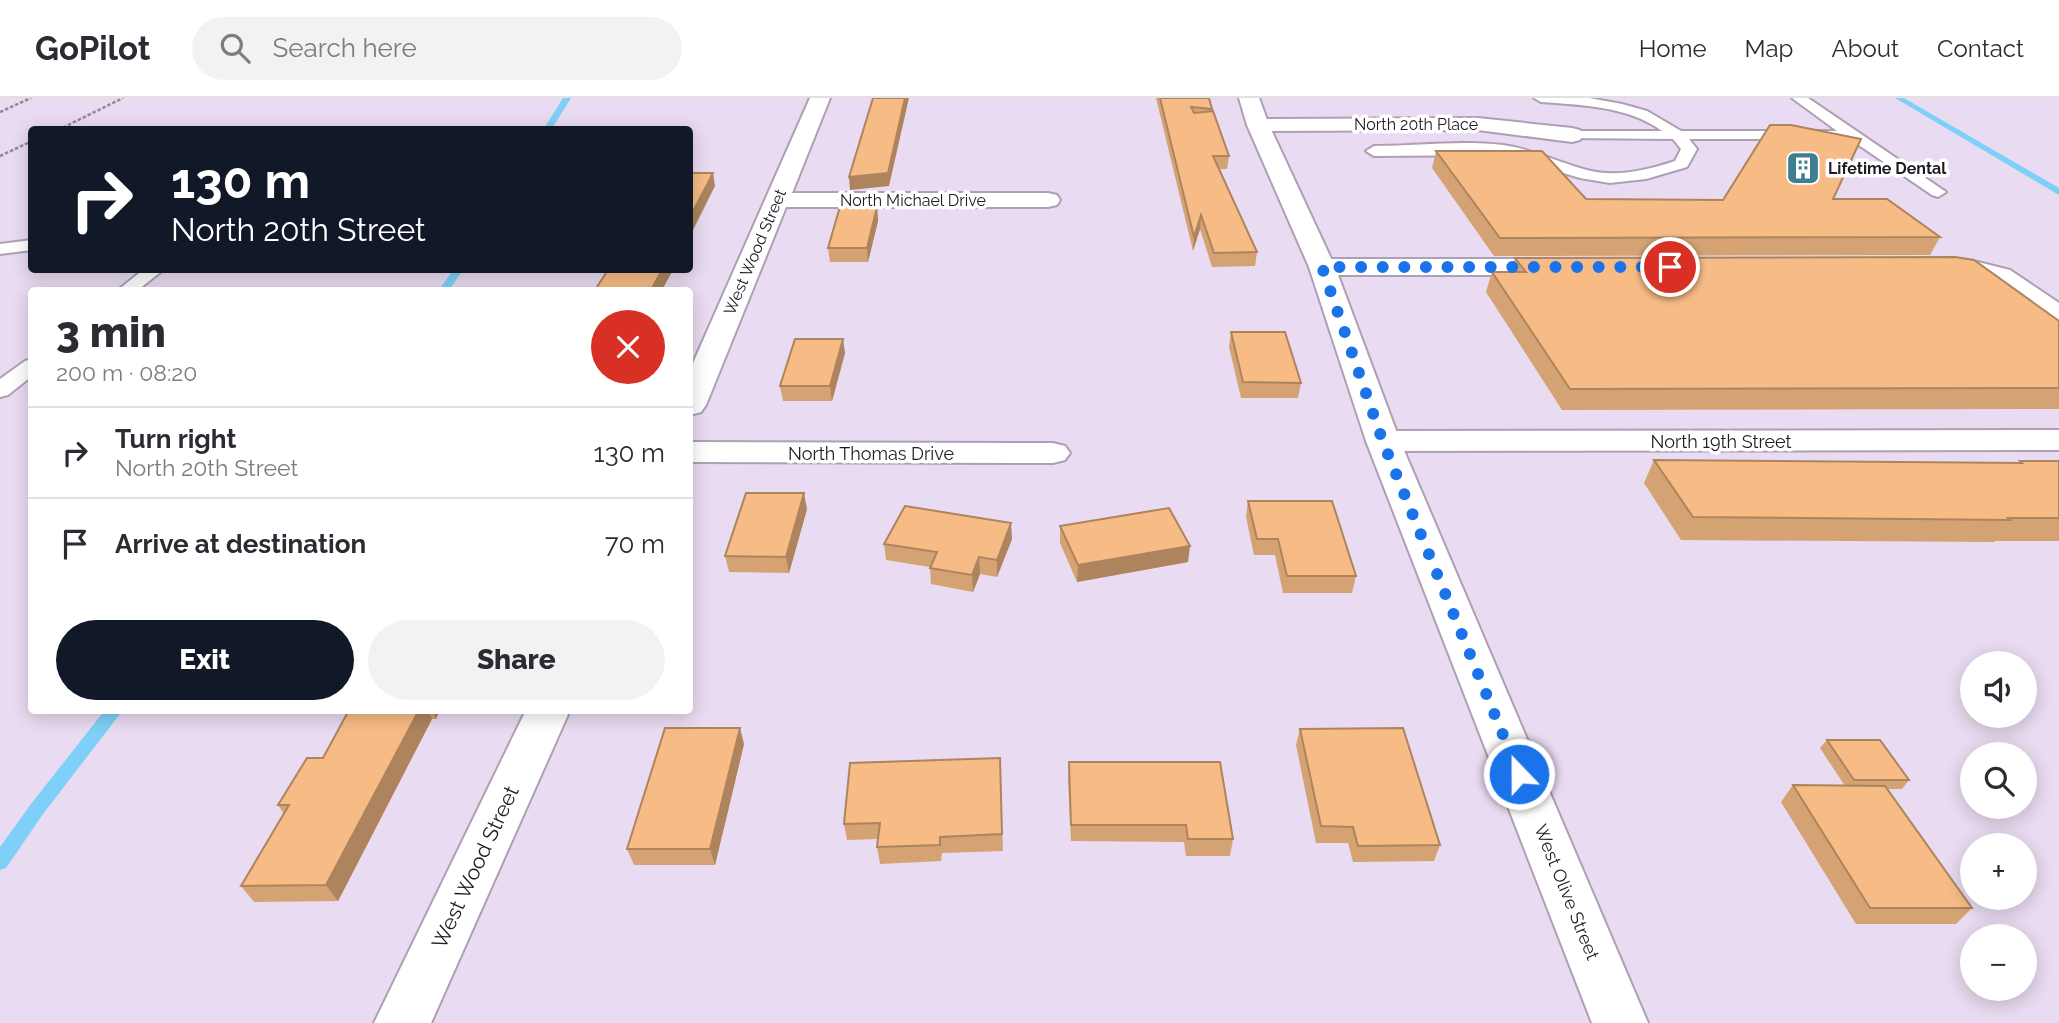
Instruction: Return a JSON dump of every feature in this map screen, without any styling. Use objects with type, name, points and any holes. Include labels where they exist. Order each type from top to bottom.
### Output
[{"type":"street","name":"West Wood Street","points":[[693,398],[820,98]]},
{"type":"street","name":"North 20th Place","points":[[1254,111],[1478,124],[1572,135]]},
{"type":"street","name":"West Olive Street","points":[[1254,111],[1322,267],[1383,442],[1620,1023]]},
{"type":"street","name":"North Michael Drive","points":[[778,200],[1048,200]]},
{"type":"street","points":[[1916,266],[1978,270],[2000,276],[2059,316]]},
{"type":"street","points":[[1322,267],[1588,267]]},
{"type":"street","name":"North 19th Street","points":[[1383,442],[2059,440]]},
{"type":"street","name":"North Thomas Drive","points":[[693,453],[1053,453]]},
{"type":"street","name":"West Wood Street","points":[[402,1023],[546,714]]},
{"type":"lane","points":[[1374,151],[1502,150],[1544,158],[1587,175],[1612,178],[1650,176],[1681,164],[1689,149],[1679,134],[1644,115],[1584,101],[1541,98]]},
{"type":"lane","points":[[1799,98],[1938,192]]},
{"type":"lane","points":[[1572,135],[1853,135]]},
{"type":"lane","points":[[0,249],[28,246]]},
{"type":"lane","points":[[131,287],[150,273]]},
{"type":"lane","points":[[0,390],[28,368]]},
{"type":"path","points":[[0,112],[31,98]]},
{"type":"path","points":[[66,126],[123,98]]},
{"type":"path","points":[[0,156],[28,143]]},
{"type":"building","points":[[873,98],[905,98],[888,173],[849,177]]},
{"type":"building","points":[[1160,98],[1209,98],[1212,109],[1191,107],[1194,113],[1213,111],[1229,156],[1213,156],[1257,252],[1214,253],[1201,215],[1194,237]]},
{"type":"building","points":[[1770,125],[1791,125],[1861,139],[1833,199],[1887,199],[1940,237],[1500,238],[1436,151],[1542,151],[1586,199],[1723,200]]},
{"type":"building","points":[[693,173],[713,173],[693,211]]},
{"type":"building","points":[[841,203],[877,207],[867,248],[828,248]]},
{"type":"building","points":[[1955,257],[1974,260],[2059,321],[2059,388],[1570,389],[1492,272],[1526,272],[1515,258]]},
{"type":"building","points":[[606,273],[660,273],[653,287],[597,287]]},
{"type":"building","points":[[1231,332],[1285,332],[1301,383],[1243,382]]},
{"type":"building","points":[[795,339],[843,339],[830,386],[780,386]]},
{"type":"building","points":[[1654,460],[2059,461],[2059,518],[2008,518],[2010,520],[1693,517]]},
{"type":"building","points":[[746,493],[804,493],[786,557],[725,556]]},
{"type":"building","points":[[1248,501],[1332,501],[1356,576],[1287,576],[1278,539],[1257,539]]},
{"type":"building","points":[[905,506],[1011,523],[997,560],[979,557],[972,575],[930,568],[937,552],[884,544]]},
{"type":"building","points":[[1169,508],[1190,546],[1078,565],[1060,526]]},
{"type":"building","points":[[347,714],[417,714],[326,885],[241,886],[289,805],[278,805],[307,758],[323,758]]},
{"type":"building","points":[[665,728],[740,728],[710,849],[627,849]]},
{"type":"building","points":[[1403,728],[1440,845],[1358,846],[1353,827],[1321,826],[1300,729]]},
{"type":"building","points":[[1827,740],[1880,740],[1909,780],[1854,780]]},
{"type":"building","points":[[1000,758],[1002,834],[940,837],[940,845],[877,847],[880,823],[844,824],[850,763]]},
{"type":"building","points":[[1069,762],[1220,762],[1233,839],[1188,839],[1186,825],[1071,825]]},
{"type":"building","points":[[1793,785],[1885,786],[1960,891],[1960,908],[1870,908]]},
{"type":"waterway","points":[[550,126],[567,98]]},
{"type":"waterway","points":[[1899,98],[2059,192]]},
{"type":"waterway","points":[[446,287],[456,273]]},
{"type":"waterway","points":[[0,862],[37,809],[112,714]]},
{"type":"place","name":"Lifetime Dental","points":[[1803,168]]},
{"type":"route","points":[[1519,774],[1383,442],[1322,267],[1670,267]]}]
